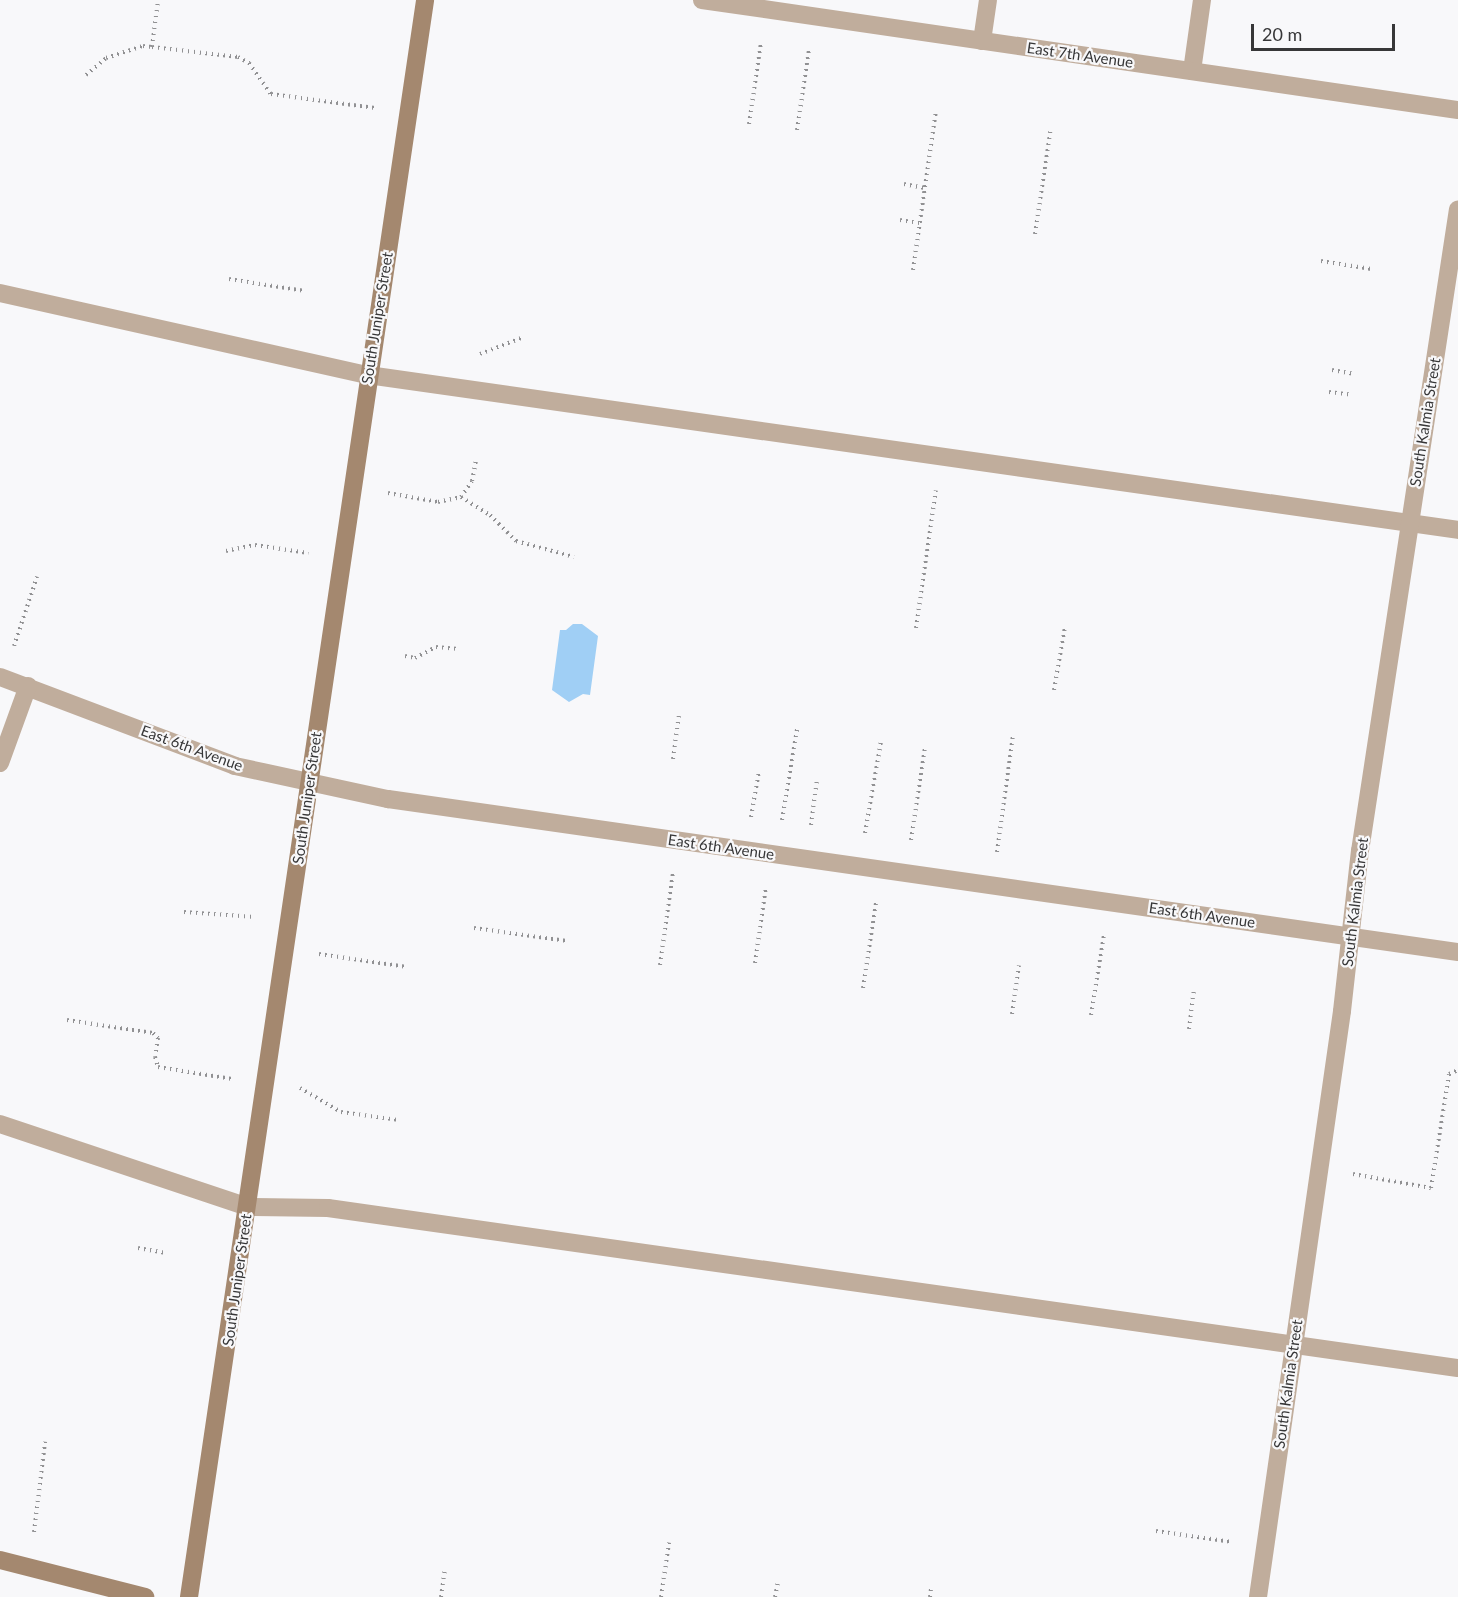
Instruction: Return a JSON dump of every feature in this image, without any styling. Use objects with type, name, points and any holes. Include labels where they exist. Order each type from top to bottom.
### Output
[{"type":"main road","name":"South Juniper Street","points":[[189,1597],[425,0]]},
{"type":"main road","points":[[0,1560],[145,1597]]},
{"type":"street","name":"East 7th Avenue","points":[[702,0],[1458,110]]},
{"type":"street","points":[[982,41],[988,0]]},
{"type":"street","points":[[1192,71],[1202,0]]},
{"type":"street","name":"South Kalmia Street","points":[[1258,1597],[1350,937],[1458,209]]},
{"type":"street","points":[[0,292],[368,375],[1458,530]]},
{"type":"street","name":"East 6th Avenue","points":[[0,677],[235,766],[388,799],[1458,952]]},
{"type":"street","points":[[0,763],[28,686]]},
{"type":"street","points":[[0,1124],[248,1207],[328,1208],[1458,1368]]},
{"type":"path","points":[[152,47],[158,0]]},
{"type":"path","points":[[749,124],[766,9]]},
{"type":"path","points":[[797,130],[814,16]]},
{"type":"path","points":[[86,75],[106,58],[143,46],[152,47],[238,57],[249,63],[271,94],[408,112]]},
{"type":"path","points":[[913,270],[936,111]]},
{"type":"path","points":[[1035,234],[1051,127]]},
{"type":"path","points":[[904,184],[925,188]]},
{"type":"path","points":[[900,220],[920,223]]},
{"type":"path","points":[[1322,261],[1371,269]]},
{"type":"path","points":[[229,279],[305,291]]},
{"type":"path","points":[[468,356],[521,338]]},
{"type":"path","points":[[1332,370],[1355,374]]},
{"type":"path","points":[[1329,392],[1352,395]]},
{"type":"path","points":[[461,497],[472,481],[476,462]]},
{"type":"path","points":[[916,628],[938,477]]},
{"type":"path","points":[[428,500],[461,497],[490,515],[516,541],[574,557]]},
{"type":"path","points":[[226,551],[255,545],[341,558]]},
{"type":"path","points":[[25,612],[37,577]]},
{"type":"path","points":[[1054,690],[1065,627]]},
{"type":"path","points":[[405,656],[415,658],[436,647],[459,649]]},
{"type":"path","points":[[673,759],[679,714]]},
{"type":"path","points":[[777,855],[797,729]]},
{"type":"path","points":[[991,886],[1013,735]]},
{"type":"path","points":[[860,867],[881,741]]},
{"type":"path","points":[[906,873],[925,747]]},
{"type":"path","points":[[746,850],[759,771]]},
{"type":"path","points":[[806,859],[817,780]]},
{"type":"path","points":[[184,912],[214,914]]},
{"type":"path","points":[[660,965],[668,914]]},
{"type":"path","points":[[755,963],[760,927]]},
{"type":"path","points":[[474,928],[567,941]]},
{"type":"path","points":[[863,988],[870,943]]},
{"type":"path","points":[[285,949],[407,967]]},
{"type":"path","points":[[1012,1014],[1019,965]]},
{"type":"path","points":[[1091,1015],[1097,976]]},
{"type":"path","points":[[1189,1029],[1194,989]]},
{"type":"path","points":[[68,1020],[153,1033],[158,1038],[158,1067],[192,1072]]},
{"type":"path","points":[[268,1070],[341,1112],[399,1120]]},
{"type":"path","points":[[1393,1181],[1431,1188],[1449,1074],[1458,1070]]},
{"type":"path","points":[[138,1248],[165,1253]]},
{"type":"path","points":[[38,1495],[45,1443]]},
{"type":"path","points":[[1156,1531],[1265,1547]]},
{"type":"path","points":[[661,1597],[669,1543]]},
{"type":"path","points":[[441,1597],[445,1568]]},
{"type":"path","points":[[775,1597],[778,1581]]},
{"type":"path","points":[[930,1597],[931,1589]]},
{"type":"water","points":[[573,624],[582,624],[598,636],[590,695],[583,694],[569,702],[552,690],[560,630],[566,630]]}]
